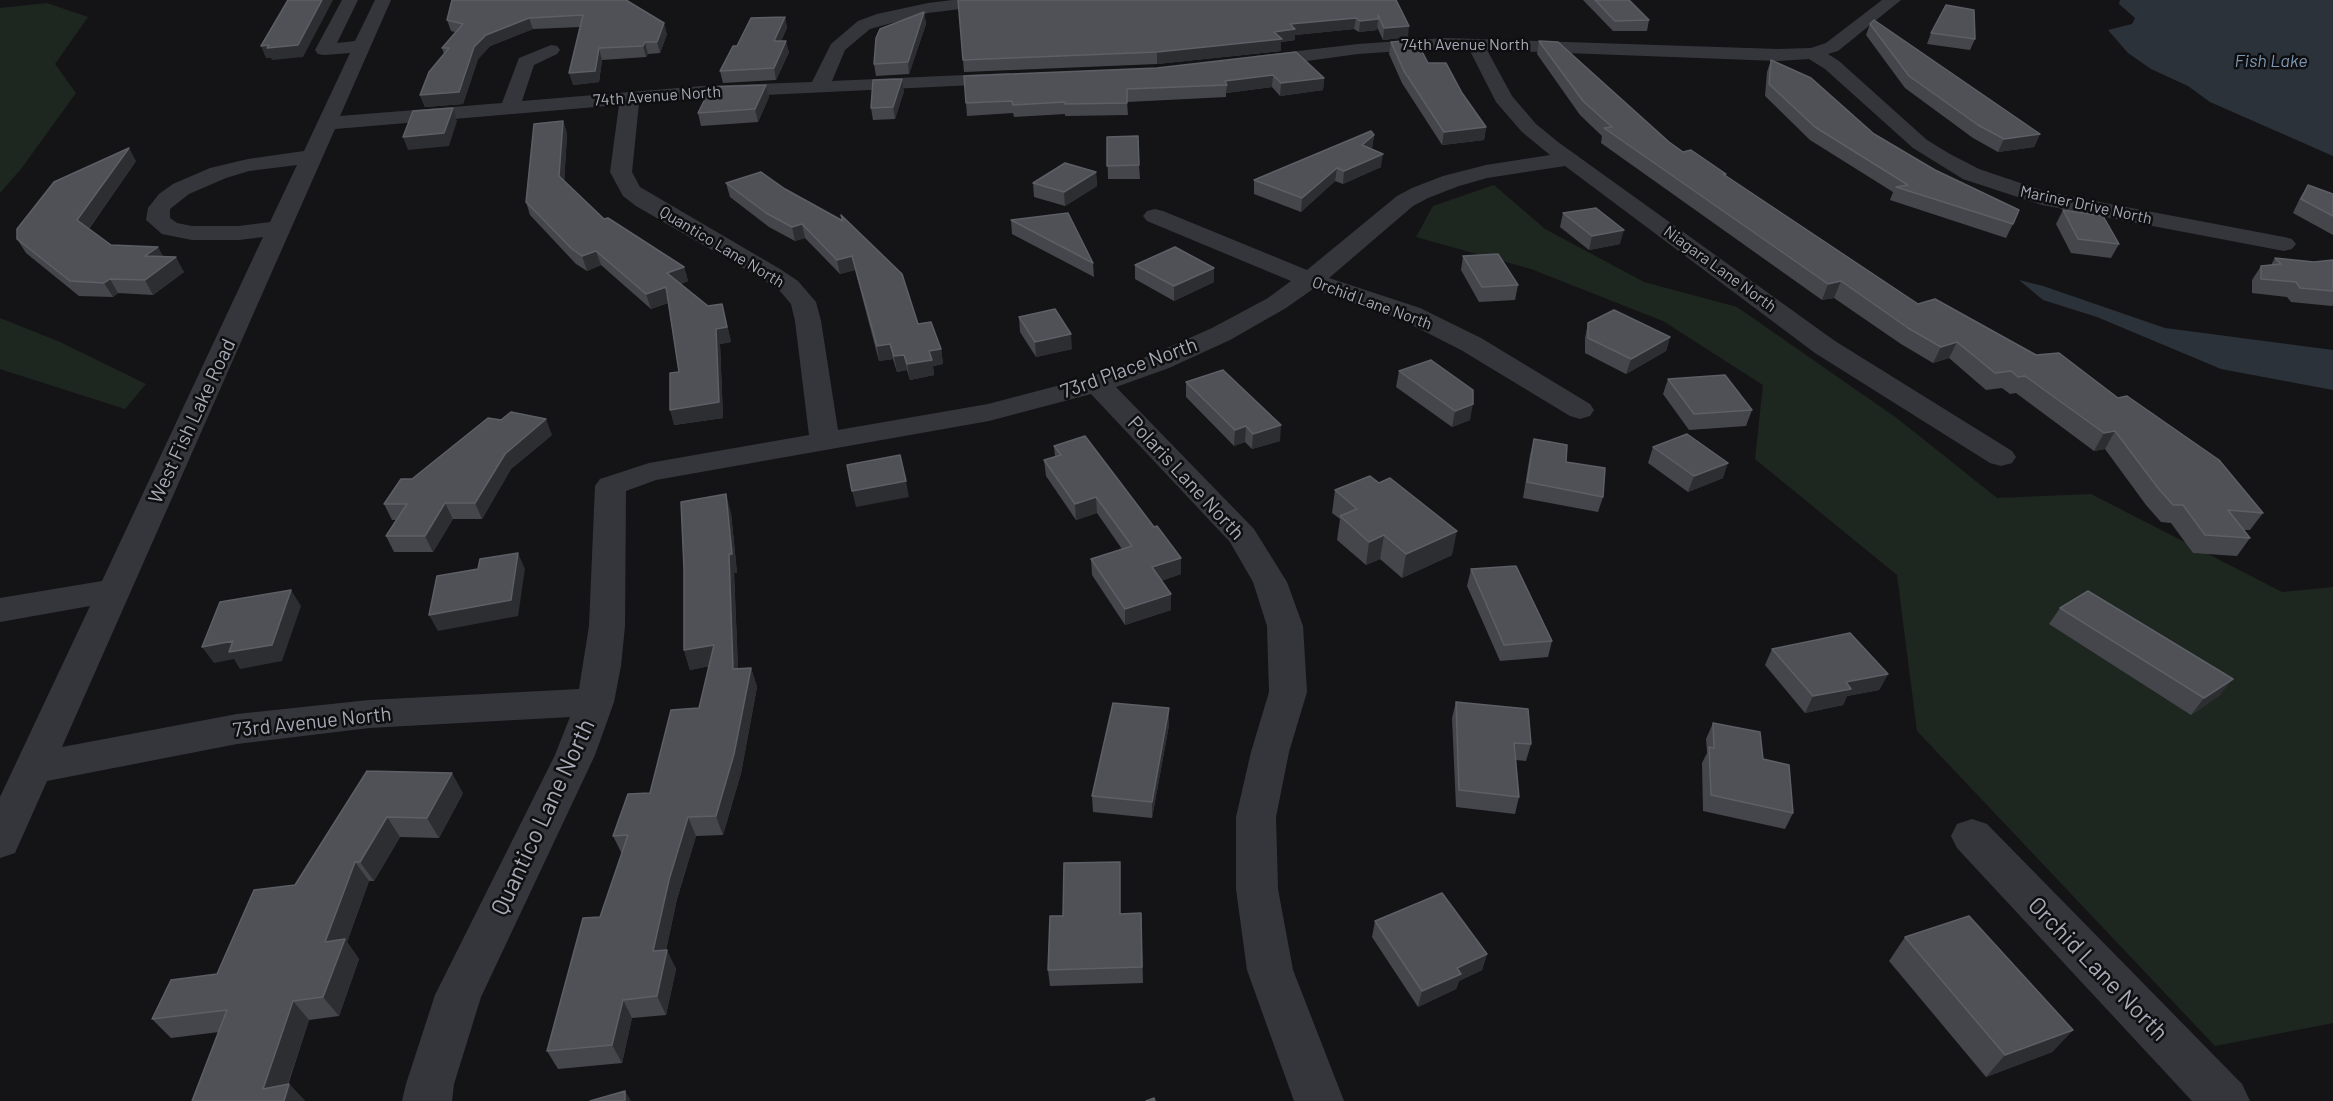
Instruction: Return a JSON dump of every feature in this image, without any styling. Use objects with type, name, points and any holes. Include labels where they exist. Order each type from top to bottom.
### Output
[{"type":"street","points":[[350,0],[324,50],[363,46]]},
{"type":"street","name":"West Fish Lake Road","points":[[0,841],[383,0]]},
{"type":"street","points":[[820,86],[837,48],[864,25],[883,18],[928,8],[993,0]]},
{"type":"street","points":[[1813,53],[1832,47],[1893,0]]},
{"type":"street","name":"74th Avenue North","points":[[1231,65],[1401,45],[1475,44],[1778,55],[1813,53]]},
{"type":"street","name":"Niagara Lane North","points":[[1475,44],[1503,98],[1529,128],[1826,347],[2001,458]]},
{"type":"street","points":[[510,108],[526,62],[551,50]]},
{"type":"street","name":"Mariner Drive North","points":[[1813,53],[1832,65],[1920,144],[1971,174],[2042,198],[2284,244]]},
{"type":"street","name":"74th Avenue North","points":[[328,123],[630,97],[1022,78]]},
{"type":"street","name":"Quantico Lane North","points":[[630,97],[621,172],[631,191],[644,201],[771,274],[789,286],[803,302],[808,321],[825,441]]},
{"type":"street","points":[[281,228],[239,233],[192,233],[170,229],[158,220],[159,208],[181,189],[218,173],[258,164],[313,156]]},
{"type":"street","name":"73rd Place North","points":[[610,486],[650,472],[989,412],[1097,384],[1159,362],[1221,334],[1277,303],[1311,280],[1404,201],[1420,193],[1451,181],[1486,172],[1569,159]]},
{"type":"street","name":"Orchid Lane North","points":[[1155,216],[1311,280],[1411,314],[1472,344],[1580,410]]},
{"type":"street","name":"Polaris Lane North","points":[[1097,384],[1242,536],[1270,582],[1285,626],[1288,692],[1270,752],[1256,817],[1257,889],[1270,970],[1319,1101]]},
{"type":"street","name":"Quantico Lane North","points":[[427,1101],[430,1084],[458,995],[570,766],[595,702],[603,666],[607,626],[610,486]]},
{"type":"street","points":[[0,610],[114,590]]},
{"type":"street","name":"73rd Avenue North","points":[[33,768],[237,729],[369,714],[595,702]]},
{"type":"street","name":"Orchid Lane North","points":[[1972,836],[2224,1101]]},
{"type":"shaded area","points":[[47,3],[88,17],[55,64],[76,93],[21,169],[0,193],[0,8]]},
{"type":"shaded area","points":[[1494,185],[1545,229],[1644,282],[1737,307],[1898,419],[1997,498],[2091,494],[2282,592],[2333,587],[2333,1023],[2215,1046],[1917,731],[1897,575],[1755,459],[1763,385],[1663,321],[1531,269],[1416,237],[1433,206]]},
{"type":"shaded area","points":[[0,318],[60,342],[146,384],[125,409],[0,369]]},
{"type":"water","name":"Fish Lake","points":[[2120,0],[2333,0],[2333,156],[2210,102],[2188,86],[2151,69],[2128,53],[2108,30],[2132,24],[2135,18],[2119,4]]},
{"type":"water","points":[[2019,280],[2165,328],[2333,350],[2333,390],[2221,369],[2097,317],[2043,300]]},
{"type":"building","points":[[288,0],[322,0],[298,45],[267,48],[269,45],[261,46]]},
{"type":"building","points":[[452,0],[626,0],[664,23],[657,42],[645,42],[643,46],[599,48],[595,71],[569,73],[583,15],[529,18],[486,35],[474,47],[459,92],[420,95],[429,72],[449,48],[442,48],[463,24],[447,20]]},
{"type":"building","points":[[958,0],[1396,0],[1409,26],[1384,28],[1378,15],[1378,19],[1360,21],[1356,18],[1290,24],[1295,29],[1274,32],[1282,39],[1157,52],[963,60]]},
{"type":"building","points":[[1595,0],[1629,0],[1649,20],[1615,21]]},
{"type":"building","points":[[1946,5],[1974,10],[1975,39],[1931,33]]},
{"type":"building","points":[[924,12],[908,62],[874,64],[876,38],[880,29]]},
{"type":"building","points":[[785,17],[774,41],[786,41],[774,68],[720,71],[733,46],[737,46],[751,18]]},
{"type":"building","points":[[1874,20],[2040,134],[2004,139],[1978,125],[1909,76],[1870,24]]},
{"type":"building","points":[[1416,40],[1428,63],[1446,63],[1462,93],[1486,127],[1444,132],[1404,71],[1391,42]]},
{"type":"building","points":[[1539,41],[1558,42],[1669,142],[1683,152],[1691,150],[1726,174],[1723,174],[1918,304],[1935,299],[2036,355],[2059,353],[2118,398],[2127,396],[2219,460],[2263,513],[2228,510],[2250,538],[2205,535],[2183,505],[2173,505],[2158,488],[2115,431],[2104,433],[2025,376],[2018,377],[2011,371],[1995,373],[1957,342],[1941,347],[1908,328],[1841,281],[1828,284],[1604,128],[1612,127],[1583,101]]},
{"type":"building","points":[[1296,52],[1324,78],[1281,83],[1273,75],[1225,81],[1227,85],[1127,89],[1127,103],[1065,104],[1065,102],[1013,105],[1012,101],[966,103],[964,76],[1157,68]]},
{"type":"building","points":[[1771,60],[1811,78],[1874,134],[1935,170],[2019,210],[2013,224],[1896,187],[1908,185],[1815,127],[1769,84]]},
{"type":"building","points":[[902,79],[893,107],[871,108],[873,80]]},
{"type":"building","points":[[766,85],[755,109],[698,113],[711,87]]},
{"type":"building","points":[[453,108],[444,133],[403,137],[413,111]]},
{"type":"building","points":[[563,121],[559,176],[604,219],[608,218],[684,267],[667,273],[708,306],[722,304],[727,327],[716,329],[719,402],[670,410],[670,373],[679,372],[666,287],[646,294],[596,251],[582,256],[572,249],[526,202],[534,124]]},
{"type":"building","points":[[1371,131],[1374,135],[1362,145],[1383,154],[1344,171],[1337,168],[1302,198],[1254,180]]},
{"type":"building","points":[[1138,136],[1139,165],[1107,166],[1107,137]]},
{"type":"building","points":[[129,148],[77,220],[111,245],[158,247],[145,256],[176,257],[145,280],[110,279],[104,283],[70,281],[17,239],[17,229],[54,182]]},
{"type":"building","points":[[1065,163],[1096,172],[1064,192],[1033,183]]},
{"type":"building","points":[[761,172],[785,189],[843,221],[841,215],[902,274],[918,324],[931,322],[941,349],[929,351],[932,360],[907,364],[904,355],[894,356],[890,344],[877,346],[852,256],[837,260],[802,224],[792,227],[766,213],[726,183]]},
{"type":"building","points":[[2308,185],[2333,194],[2333,216],[2301,199]]},
{"type":"building","points":[[1596,208],[1624,230],[1592,236],[1563,213]]},
{"type":"building","points":[[2063,210],[2103,216],[2119,244],[2078,239]]},
{"type":"building","points":[[1068,213],[1093,263],[1011,220]]},
{"type":"building","points":[[1175,247],[1214,268],[1174,286],[1135,265]]},
{"type":"building","points":[[1498,254],[1518,285],[1482,287],[1463,256]]},
{"type":"building","points":[[2275,258],[2314,262],[2333,260],[2333,291],[2300,288],[2296,282],[2261,279],[2261,266],[2281,264]]},
{"type":"building","points":[[1055,309],[1071,334],[1035,342],[1019,317]]},
{"type":"building","points":[[1614,310],[1670,337],[1631,359],[1588,338],[1588,323]]},
{"type":"building","points":[[1431,360],[1473,390],[1473,404],[1455,411],[1399,371]]},
{"type":"building","points":[[1223,370],[1281,425],[1253,434],[1246,426],[1235,430],[1186,382]]},
{"type":"building","points":[[1725,375],[1752,410],[1694,414],[1668,379]]},
{"type":"building","points":[[511,412],[546,419],[505,454],[475,503],[445,503],[425,536],[386,536],[407,504],[384,504],[401,479],[412,479],[488,418],[501,420]]},
{"type":"building","points":[[1687,434],[1728,463],[1694,476],[1653,447]]},
{"type":"building","points":[[1085,436],[1154,527],[1157,526],[1181,558],[1152,567],[1171,594],[1125,609],[1091,559],[1132,546],[1096,497],[1075,504],[1044,460],[1061,455],[1054,446]]},
{"type":"building","points":[[1534,439],[1567,445],[1566,462],[1605,468],[1603,497],[1527,482]]},
{"type":"building","points":[[900,455],[906,481],[852,491],[847,465]]},
{"type":"building","points":[[1370,476],[1379,483],[1390,478],[1457,531],[1406,554],[1384,535],[1369,542],[1340,516],[1357,509],[1335,490]]},
{"type":"building","points":[[726,494],[732,554],[729,554],[733,669],[751,668],[734,754],[716,816],[688,817],[669,880],[653,951],[667,950],[657,996],[623,1000],[612,1045],[547,1051],[583,918],[600,917],[628,835],[613,836],[628,794],[650,793],[671,710],[699,708],[714,645],[684,650],[681,502]]},
{"type":"building","points":[[518,553],[511,600],[429,615],[437,576],[478,569],[480,559]]},
{"type":"building","points":[[1516,566],[1552,641],[1504,645],[1471,569]]},
{"type":"building","points":[[291,590],[272,645],[229,652],[233,641],[202,647],[220,602]]},
{"type":"building","points":[[2088,591],[2233,679],[2204,698],[2060,608]]},
{"type":"building","points":[[1850,633],[1888,674],[1846,682],[1851,689],[1813,696],[1772,649]]},
{"type":"building","points":[[1456,702],[1528,709],[1531,744],[1514,743],[1519,797],[1459,790]]},
{"type":"building","points":[[1113,703],[1169,708],[1152,802],[1092,796]]},
{"type":"building","points":[[1713,723],[1760,732],[1763,759],[1789,765],[1793,813],[1711,795],[1709,747],[1714,748]]},
{"type":"building","points":[[367,771],[452,773],[427,818],[387,817],[360,862],[355,862],[325,942],[345,939],[323,997],[293,1001],[263,1089],[289,1084],[284,1101],[192,1101],[227,1010],[152,1019],[171,980],[217,974],[254,890],[295,885]]},
{"type":"building","points":[[1120,862],[1120,914],[1141,913],[1142,967],[1048,970],[1050,916],[1063,916],[1064,863]]},
{"type":"building","points":[[1442,893],[1487,954],[1457,968],[1461,974],[1422,991],[1375,921]]},
{"type":"building","points":[[1969,916],[2073,1030],[2005,1055],[1905,937]]},
{"type":"building","points":[[625,1091],[625,1101],[590,1101]]}]
